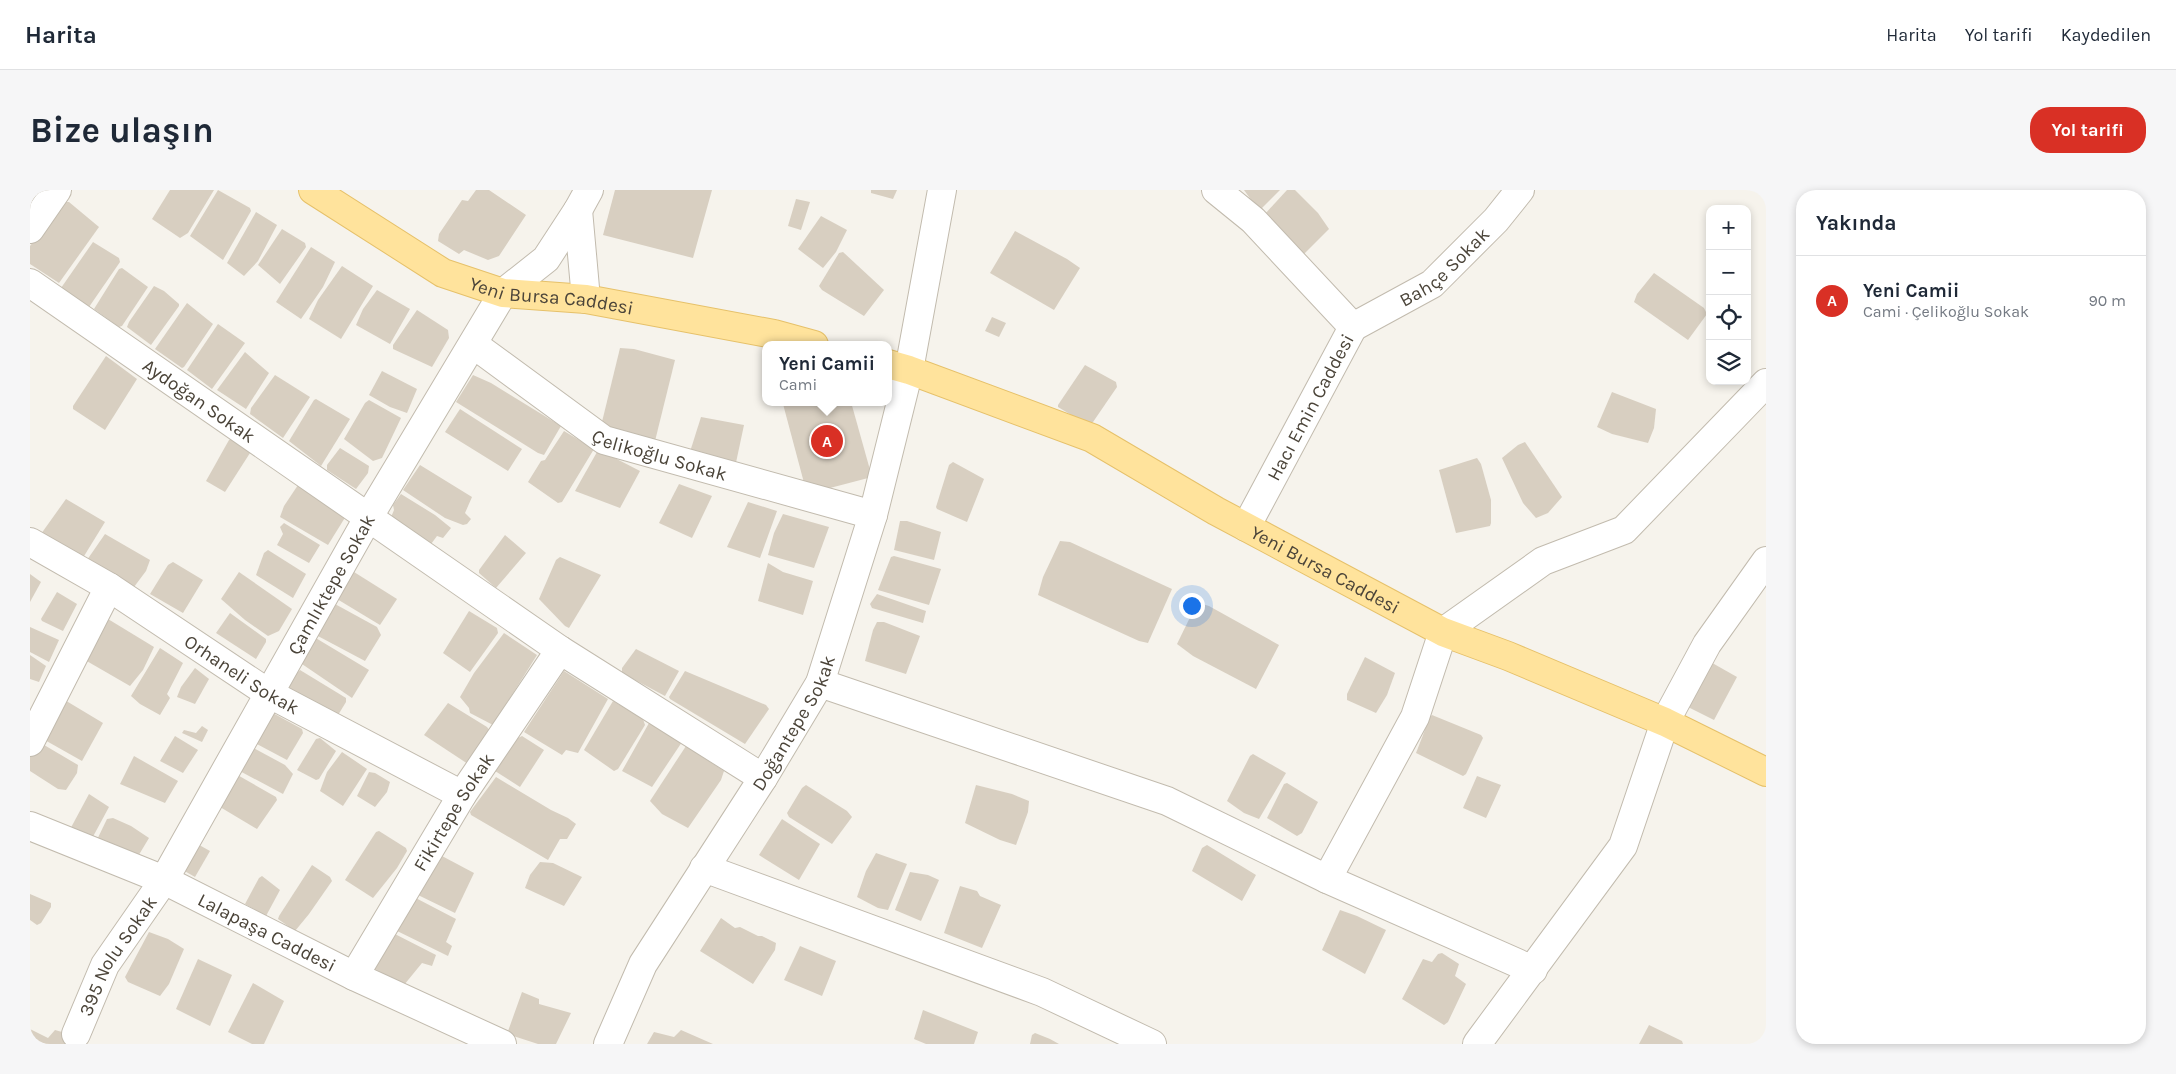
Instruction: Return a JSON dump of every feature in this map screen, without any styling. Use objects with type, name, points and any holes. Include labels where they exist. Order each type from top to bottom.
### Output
[{"type":"main road","name":"Yeni Bursa Caddesi","points":[[312,190],[443,273],[504,293],[586,299],[774,334],[799,341]]},
{"type":"main road","name":"Yeni Bursa Caddesi","points":[[899,367],[1092,438],[1246,527],[1443,632],[1508,656],[1665,722],[1766,772]]},
{"type":"street","points":[[30,229],[57,190]]},
{"type":"street","name":"Doğantepe Sokak","points":[[608,1044],[643,964],[762,778],[820,683],[873,515],[899,367],[942,190]]},
{"type":"street","name":"Hacı Emin Caddesi","points":[[1216,190],[1253,220],[1353,327],[1246,527]]},
{"type":"street","name":"Bahçe Sokak","points":[[1353,327],[1432,284],[1496,220],[1520,190]]},
{"type":"street","points":[[583,200],[586,299]]},
{"type":"street","name":"Çamlıktepe Sokak","points":[[164,880],[368,518],[504,293],[546,259],[583,200]]},
{"type":"street","name":"Aydoğan Sokak","points":[[33,293],[368,518],[560,650],[762,778]]},
{"type":"street","name":"Çelikoğlu Sokak","points":[[473,344],[604,440],[873,515]]},
{"type":"street","points":[[1327,879],[1416,717],[1443,632],[1543,561],[1624,530],[1766,383]]},
{"type":"street","name":"Orhaneli Sokak","points":[[30,542],[109,587],[268,693],[462,795]]},
{"type":"street","points":[[1476,1044],[1624,846],[1665,722],[1707,644],[1766,560]]},
{"type":"street","points":[[30,742],[109,587]]},
{"type":"street","name":"Fikirtepe Sokak","points":[[354,976],[462,795],[560,650]]},
{"type":"street","points":[[820,683],[1167,801],[1327,879],[1533,970]]},
{"type":"street","name":"Lalapaşa Caddesi","points":[[30,826],[164,880],[354,976],[502,1044]]},
{"type":"street","points":[[704,868],[1042,992],[1152,1044]]},
{"type":"street","name":"395 Nolu Sokak","points":[[76,1034],[105,966],[164,880]]},
{"type":"building","points":[[170,190],[214,190],[188,233],[180,238],[152,219]]},
{"type":"building","points":[[218,190],[250,208],[251,211],[223,260],[190,236]]},
{"type":"building","points":[[476,190],[489,190],[526,215],[499,256],[488,260],[464,250],[459,254],[438,241],[439,234],[462,200],[468,201]]},
{"type":"building","points":[[615,190],[712,190],[693,258],[603,235]]},
{"type":"building","points":[[871,190],[897,190],[893,199],[871,193]]},
{"type":"building","points":[[1244,190],[1280,190],[1259,211]]},
{"type":"building","points":[[1287,190],[1295,190],[1318,213],[1329,229],[1302,256],[1264,215]]},
{"type":"building","points":[[796,199],[810,202],[801,230],[788,226]]},
{"type":"building","points":[[63,202],[69,202],[99,227],[59,283],[30,264],[30,246]]},
{"type":"building","points":[[256,212],[277,225],[258,261],[244,276],[227,263]]},
{"type":"building","points":[[821,216],[847,230],[836,252],[823,268],[798,249]]},
{"type":"building","points":[[282,229],[305,243],[306,247],[280,284],[258,265]]},
{"type":"building","points":[[1015,231],[1080,268],[1054,310],[990,273]]},
{"type":"building","points":[[93,242],[119,258],[120,262],[89,307],[61,288]]},
{"type":"building","points":[[311,247],[335,262],[323,287],[301,319],[276,302]]},
{"type":"building","points":[[843,252],[884,290],[864,316],[822,290],[819,286],[839,253]]},
{"type":"building","points":[[342,266],[373,286],[341,339],[309,319],[318,300]]},
{"type":"building","points":[[122,268],[148,287],[122,326],[119,327],[94,309],[119,269]]},
{"type":"building","points":[[1654,273],[1704,308],[1706,315],[1688,340],[1634,302],[1637,294]]},
{"type":"building","points":[[154,286],[164,291],[179,306],[151,345],[127,327]]},
{"type":"building","points":[[377,290],[410,309],[390,344],[356,325],[363,309]]},
{"type":"building","points":[[187,303],[213,324],[182,368],[155,349]]},
{"type":"building","points":[[417,310],[448,330],[449,338],[432,367],[393,349],[393,345]]},
{"type":"building","points":[[992,317],[1006,323],[999,337],[985,331]]},
{"type":"building","points":[[218,324],[245,343],[212,389],[187,370]]},
{"type":"building","points":[[620,348],[634,349],[675,360],[655,441],[601,426]]},
{"type":"building","points":[[245,352],[269,373],[246,409],[217,390]]},
{"type":"building","points":[[106,356],[137,379],[105,430],[73,409],[73,406]]},
{"type":"building","points":[[1085,365],[1116,382],[1117,387],[1093,422],[1088,425],[1058,407]]},
{"type":"building","points":[[382,371],[417,389],[407,413],[390,407],[369,395]]},
{"type":"building","points":[[275,375],[310,397],[283,438],[250,414],[251,408]]},
{"type":"building","points":[[473,375],[491,383],[561,426],[544,455],[456,402]]},
{"type":"building","points":[[1612,392],[1656,409],[1654,428],[1648,443],[1612,434],[1597,427]]},
{"type":"building","points":[[316,399],[350,419],[321,466],[289,441]]},
{"type":"building","points":[[369,400],[401,418],[382,458],[373,461],[344,439],[365,403]]},
{"type":"building","points":[[784,406],[852,406],[872,477],[807,494]]},
{"type":"building","points":[[460,409],[522,449],[508,471],[445,432]]},
{"type":"building","points":[[701,417],[744,425],[734,472],[689,455]]},
{"type":"building","points":[[564,431],[594,449],[562,502],[558,503],[528,482]]},
{"type":"building","points":[[233,438],[250,453],[225,492],[206,481],[229,440]]},
{"type":"building","points":[[1525,442],[1562,497],[1548,513],[1536,518],[1523,503],[1502,458],[1518,445]]},
{"type":"building","points":[[340,448],[369,466],[368,473],[356,489],[327,470],[327,465]]},
{"type":"building","points":[[597,452],[609,455],[640,471],[620,508],[575,491]]},
{"type":"building","points":[[1477,458],[1481,464],[1491,500],[1491,523],[1490,526],[1456,533],[1439,470]]},
{"type":"building","points":[[953,462],[984,479],[967,522],[936,507],[949,465]]},
{"type":"building","points":[[420,465],[472,497],[465,513],[471,519],[467,524],[463,525],[445,518],[403,490]]},
{"type":"building","points":[[679,484],[712,496],[692,538],[659,523]]},
{"type":"building","points":[[298,485],[346,516],[328,545],[280,517],[284,506]]},
{"type":"building","points":[[401,494],[435,515],[451,528],[443,538],[437,536],[428,548],[389,522],[394,510],[393,505]]},
{"type":"building","points":[[66,499],[105,522],[81,561],[41,534]]},
{"type":"building","points":[[748,502],[777,511],[760,558],[727,547]]},
{"type":"building","points":[[783,514],[829,527],[814,568],[768,555],[774,533]]},
{"type":"building","points":[[900,521],[907,521],[941,532],[934,560],[894,550]]},
{"type":"building","points":[[284,523],[320,545],[309,563],[277,545],[283,534],[280,527]]},
{"type":"building","points":[[105,534],[150,560],[146,571],[134,587],[87,560]]},
{"type":"building","points":[[505,535],[526,553],[496,588],[479,573],[479,570]]},
{"type":"building","points":[[1060,541],[1070,542],[1172,589],[1148,643],[1139,641],[1038,595],[1043,577]]},
{"type":"building","points":[[268,550],[306,574],[293,598],[256,575],[264,553]]},
{"type":"building","points":[[894,556],[941,569],[929,605],[878,590],[891,557]]},
{"type":"building","points":[[560,557],[601,575],[569,628],[539,599],[556,560]]},
{"type":"building","points":[[173,562],[203,580],[183,613],[150,594],[168,565]]},
{"type":"building","points":[[768,563],[783,572],[813,581],[803,615],[758,601]]},
{"type":"building","points":[[239,572],[292,609],[279,631],[268,636],[245,620],[221,599]]},
{"type":"building","points":[[354,572],[397,599],[380,625],[337,599]]},
{"type":"building","points":[[30,574],[41,582],[30,602]]},
{"type":"building","points":[[57,592],[77,604],[63,631],[41,619]]},
{"type":"building","points":[[877,594],[926,611],[923,623],[872,608],[870,604]]},
{"type":"building","points":[[1199,603],[1209,606],[1279,645],[1256,689],[1193,656],[1177,644],[1196,605]]},
{"type":"building","points":[[335,604],[377,627],[381,635],[365,661],[316,635]]},
{"type":"building","points":[[469,611],[497,628],[498,633],[470,672],[443,653]]},
{"type":"building","points":[[230,613],[266,639],[256,659],[216,633]]},
{"type":"building","points":[[108,619],[154,647],[143,670],[130,686],[85,660]]},
{"type":"building","points":[[877,622],[884,622],[920,636],[906,674],[865,661]]},
{"type":"building","points":[[30,627],[59,640],[49,662],[30,652]]},
{"type":"building","points":[[504,633],[537,655],[493,725],[470,713],[469,708],[460,697],[474,673]]},
{"type":"building","points":[[314,637],[369,670],[352,698],[299,662]]},
{"type":"building","points":[[160,648],[183,663],[167,694],[170,698],[160,715],[140,704],[131,696]]},
{"type":"building","points":[[636,649],[679,671],[665,696],[622,673],[622,668]]},
{"type":"building","points":[[30,655],[46,666],[39,682],[30,679]]},
{"type":"building","points":[[1365,657],[1395,673],[1387,695],[1376,713],[1347,700],[1347,694]]},
{"type":"building","points":[[1707,660],[1737,677],[1714,720],[1686,706]]},
{"type":"building","points":[[195,668],[209,679],[195,704],[177,697],[181,687]]},
{"type":"building","points":[[300,670],[346,698],[346,702],[335,720],[321,714],[285,685]]},
{"type":"building","points":[[564,671],[608,699],[578,753],[566,750],[562,755],[524,732]]},
{"type":"building","points":[[685,671],[766,705],[769,709],[745,744],[670,699],[669,697]]},
{"type":"building","points":[[63,699],[103,723],[82,761],[43,739]]},
{"type":"building","points":[[613,701],[643,719],[645,725],[618,769],[614,771],[584,750]]},
{"type":"building","points":[[448,703],[487,727],[490,731],[468,764],[424,735]]},
{"type":"building","points":[[271,712],[302,729],[303,733],[287,760],[253,742]]},
{"type":"building","points":[[1432,715],[1481,735],[1483,738],[1466,774],[1463,776],[1416,753]]},
{"type":"building","points":[[653,722],[682,742],[652,787],[622,771],[649,723]]},
{"type":"building","points":[[202,726],[208,730],[202,742],[182,733],[184,730],[196,733]]},
{"type":"building","points":[[175,736],[198,750],[183,773],[160,761]]},
{"type":"building","points":[[522,736],[544,750],[520,787],[495,771],[518,738]]},
{"type":"building","points":[[320,738],[336,751],[319,779],[316,780],[297,770],[316,739]]},
{"type":"building","points":[[39,742],[78,765],[77,773],[66,790],[58,789],[30,771],[30,755]]},
{"type":"building","points":[[250,746],[285,765],[293,774],[283,794],[236,769]]},
{"type":"building","points":[[686,746],[724,771],[721,780],[688,828],[662,814],[650,801]]},
{"type":"building","points":[[342,752],[367,769],[343,806],[320,791],[327,772]]},
{"type":"building","points":[[1253,754],[1286,773],[1259,819],[1244,813],[1227,801],[1250,756]]},
{"type":"building","points":[[134,756],[178,781],[165,803],[120,784]]},
{"type":"building","points":[[369,772],[375,773],[390,782],[387,792],[375,807],[357,796]]},
{"type":"building","points":[[234,773],[276,797],[277,800],[257,829],[215,804]]},
{"type":"building","points":[[1477,776],[1501,785],[1486,818],[1463,808]]},
{"type":"building","points":[[496,777],[576,824],[567,839],[560,839],[548,860],[471,815],[470,812]]},
{"type":"building","points":[[1287,783],[1318,802],[1302,833],[1297,836],[1267,818],[1284,784]]},
{"type":"building","points":[[806,785],[847,811],[852,817],[832,844],[789,817],[787,813],[802,788]]},
{"type":"building","points":[[976,785],[1012,794],[1029,801],[1028,812],[1016,845],[1000,840],[965,823]]},
{"type":"building","points":[[89,794],[109,807],[89,844],[67,835]]},
{"type":"building","points":[[113,818],[131,826],[149,838],[134,863],[93,848],[107,819]]},
{"type":"building","points":[[782,819],[820,844],[799,880],[759,855]]},
{"type":"building","points":[[379,831],[406,848],[407,851],[397,868],[373,898],[345,880],[376,832]]},
{"type":"building","points":[[192,841],[210,851],[195,877],[174,865]]},
{"type":"building","points":[[1207,845],[1256,875],[1242,901],[1192,871],[1202,848]]},
{"type":"building","points":[[876,853],[907,864],[888,910],[878,908],[857,897],[866,871]]},
{"type":"building","points":[[442,856],[474,873],[455,913],[418,895],[418,890]]},
{"type":"building","points":[[540,862],[553,863],[582,877],[564,906],[525,888],[530,875]]},
{"type":"building","points":[[312,865],[330,877],[332,881],[295,931],[278,919]]},
{"type":"building","points":[[910,872],[928,875],[939,880],[921,921],[895,910]]},
{"type":"building","points":[[262,876],[280,890],[266,916],[245,904],[259,878]]},
{"type":"building","points":[[960,886],[977,891],[980,896],[1001,905],[982,948],[944,933]]},
{"type":"building","points":[[30,894],[51,903],[51,907],[41,923],[37,925],[30,920]]},
{"type":"building","points":[[410,895],[456,919],[446,942],[452,946],[448,956],[391,928]]},
{"type":"building","points":[[1340,910],[1386,930],[1365,974],[1322,950]]},
{"type":"building","points":[[721,918],[735,928],[740,927],[776,943],[775,950],[753,984],[700,951]]},
{"type":"building","points":[[149,932],[168,939],[184,949],[169,984],[160,996],[128,982],[125,977]]},
{"type":"building","points":[[391,932],[436,955],[432,966],[422,963],[404,985],[368,965]]},
{"type":"building","points":[[800,946],[836,961],[822,996],[784,980]]},
{"type":"building","points":[[1442,953],[1459,964],[1455,976],[1466,984],[1448,1022],[1444,1025],[1402,999],[1423,959],[1432,962],[1438,954]]},
{"type":"building","points":[[198,959],[232,975],[210,1026],[176,1009]]},
{"type":"building","points":[[253,983],[284,1001],[264,1044],[252,1044],[228,1032]]},
{"type":"building","points":[[522,992],[539,999],[539,1004],[571,1013],[556,1044],[538,1044],[507,1034]]},
{"type":"building","points":[[923,1010],[978,1032],[974,1044],[926,1044],[914,1039]]},
{"type":"building","points":[[1649,1025],[1682,1041],[1683,1044],[1639,1044]]},
{"type":"building","points":[[30,1029],[48,1038],[55,1030],[62,1032],[63,1039],[70,1044],[30,1044]]},
{"type":"building","points":[[681,1030],[713,1044],[647,1044],[654,1032],[674,1037]]},
{"type":"building","points":[[1035,1033],[1059,1044],[1030,1044],[1032,1035]]},
{"type":"place","name":"Yeni Camii","points":[[827,441]]}]
